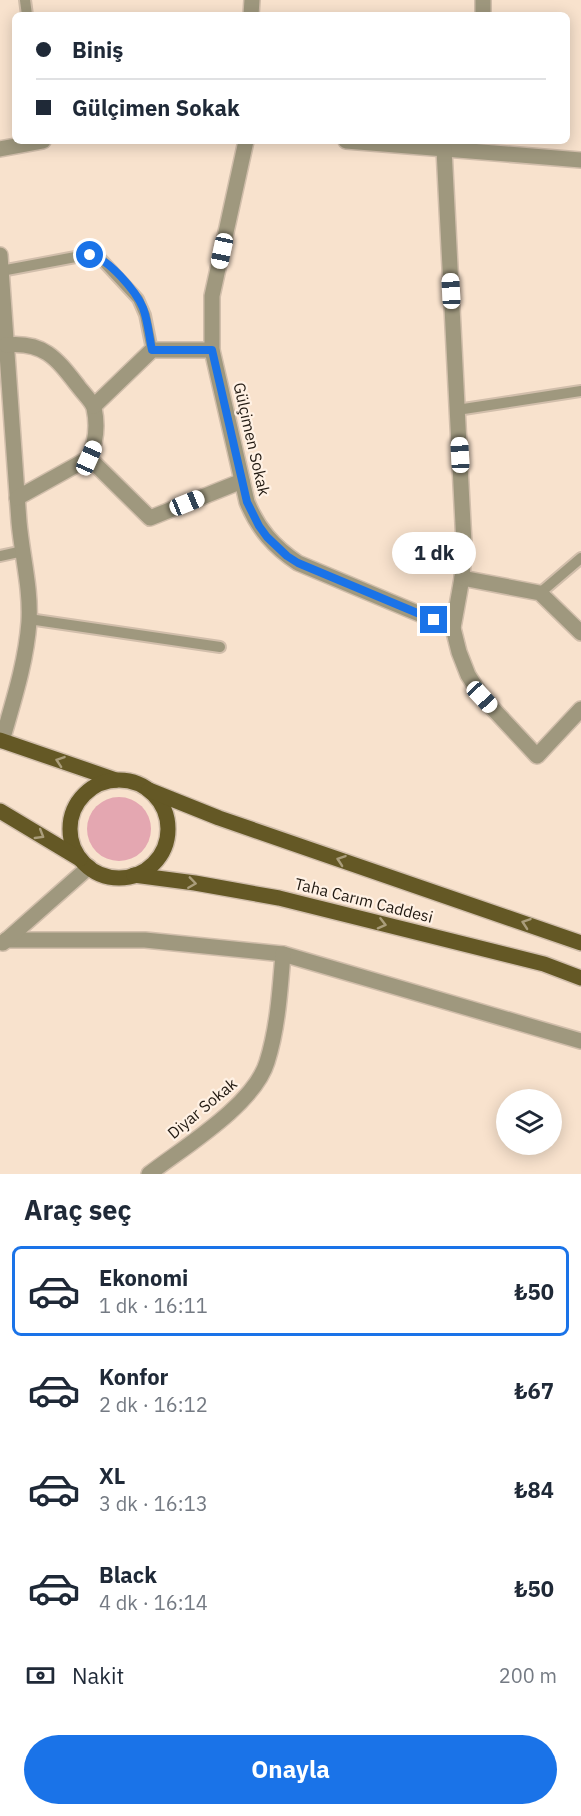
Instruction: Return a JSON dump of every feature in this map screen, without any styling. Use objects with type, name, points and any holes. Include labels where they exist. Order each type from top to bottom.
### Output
[{"type":"main road","points":[[0,811],[110,877],[134,875],[145,871],[161,854],[168,831],[168,820],[164,808],[149,790],[139,784],[116,780],[1,741]]},
{"type":"main road","points":[[85,863],[70,838],[72,814],[84,794],[104,782],[116,780]]},
{"type":"main road","name":"Taha Carım Caddesi","points":[[149,790],[219,818],[581,943]]},
{"type":"main road","name":"Taha Carım Caddesi","points":[[134,875],[279,898],[544,964],[581,978]]},
{"type":"street","points":[[0,149],[22,144]]},
{"type":"street","name":"Gülçimen Sokak","points":[[245,144],[212,296],[212,350],[247,502],[267,537],[298,563],[453,628]]},
{"type":"street","points":[[383,144],[444,149],[479,146],[581,160]]},
{"type":"street","points":[[444,149],[464,544],[462,578],[453,628],[468,675],[482,697],[537,756],[581,709]]},
{"type":"street","points":[[0,255],[17,498],[28,582],[29,619],[27,646],[1,741]]},
{"type":"street","points":[[6,345],[27,345],[48,353],[58,360],[94,406],[97,432],[89,458],[17,498]]},
{"type":"street","points":[[94,406],[152,350],[212,350]]},
{"type":"street","points":[[89,458],[150,518],[242,481]]},
{"type":"street","points":[[462,578],[540,594],[581,633]]},
{"type":"street","points":[[3,943],[85,863]]},
{"type":"street","points":[[3,943],[145,940],[283,954],[581,1041]]},
{"type":"street","name":"Diyar Sokak","points":[[148,1174],[233,1110],[253,1089],[267,1064],[279,1010],[283,954]]},
{"type":"lane","points":[[1,271],[86,255],[100,258],[138,299],[145,315],[152,350]]},
{"type":"lane","points":[[458,410],[581,391]]},
{"type":"lane","points":[[0,556],[23,551]]},
{"type":"lane","points":[[540,594],[581,558]]},
{"type":"lane","points":[[29,619],[220,647]]},
{"type":"shaded area","points":[[119,797],[137,803],[145,811],[151,829],[145,847],[137,855],[119,861],[101,855],[93,847],[87,829],[93,811],[101,803]]},
{"type":"route","points":[[90,255],[105,261],[138,299],[145,315],[152,350],[212,350],[247,502],[259,526],[276,547],[298,563],[434,620]]}]
